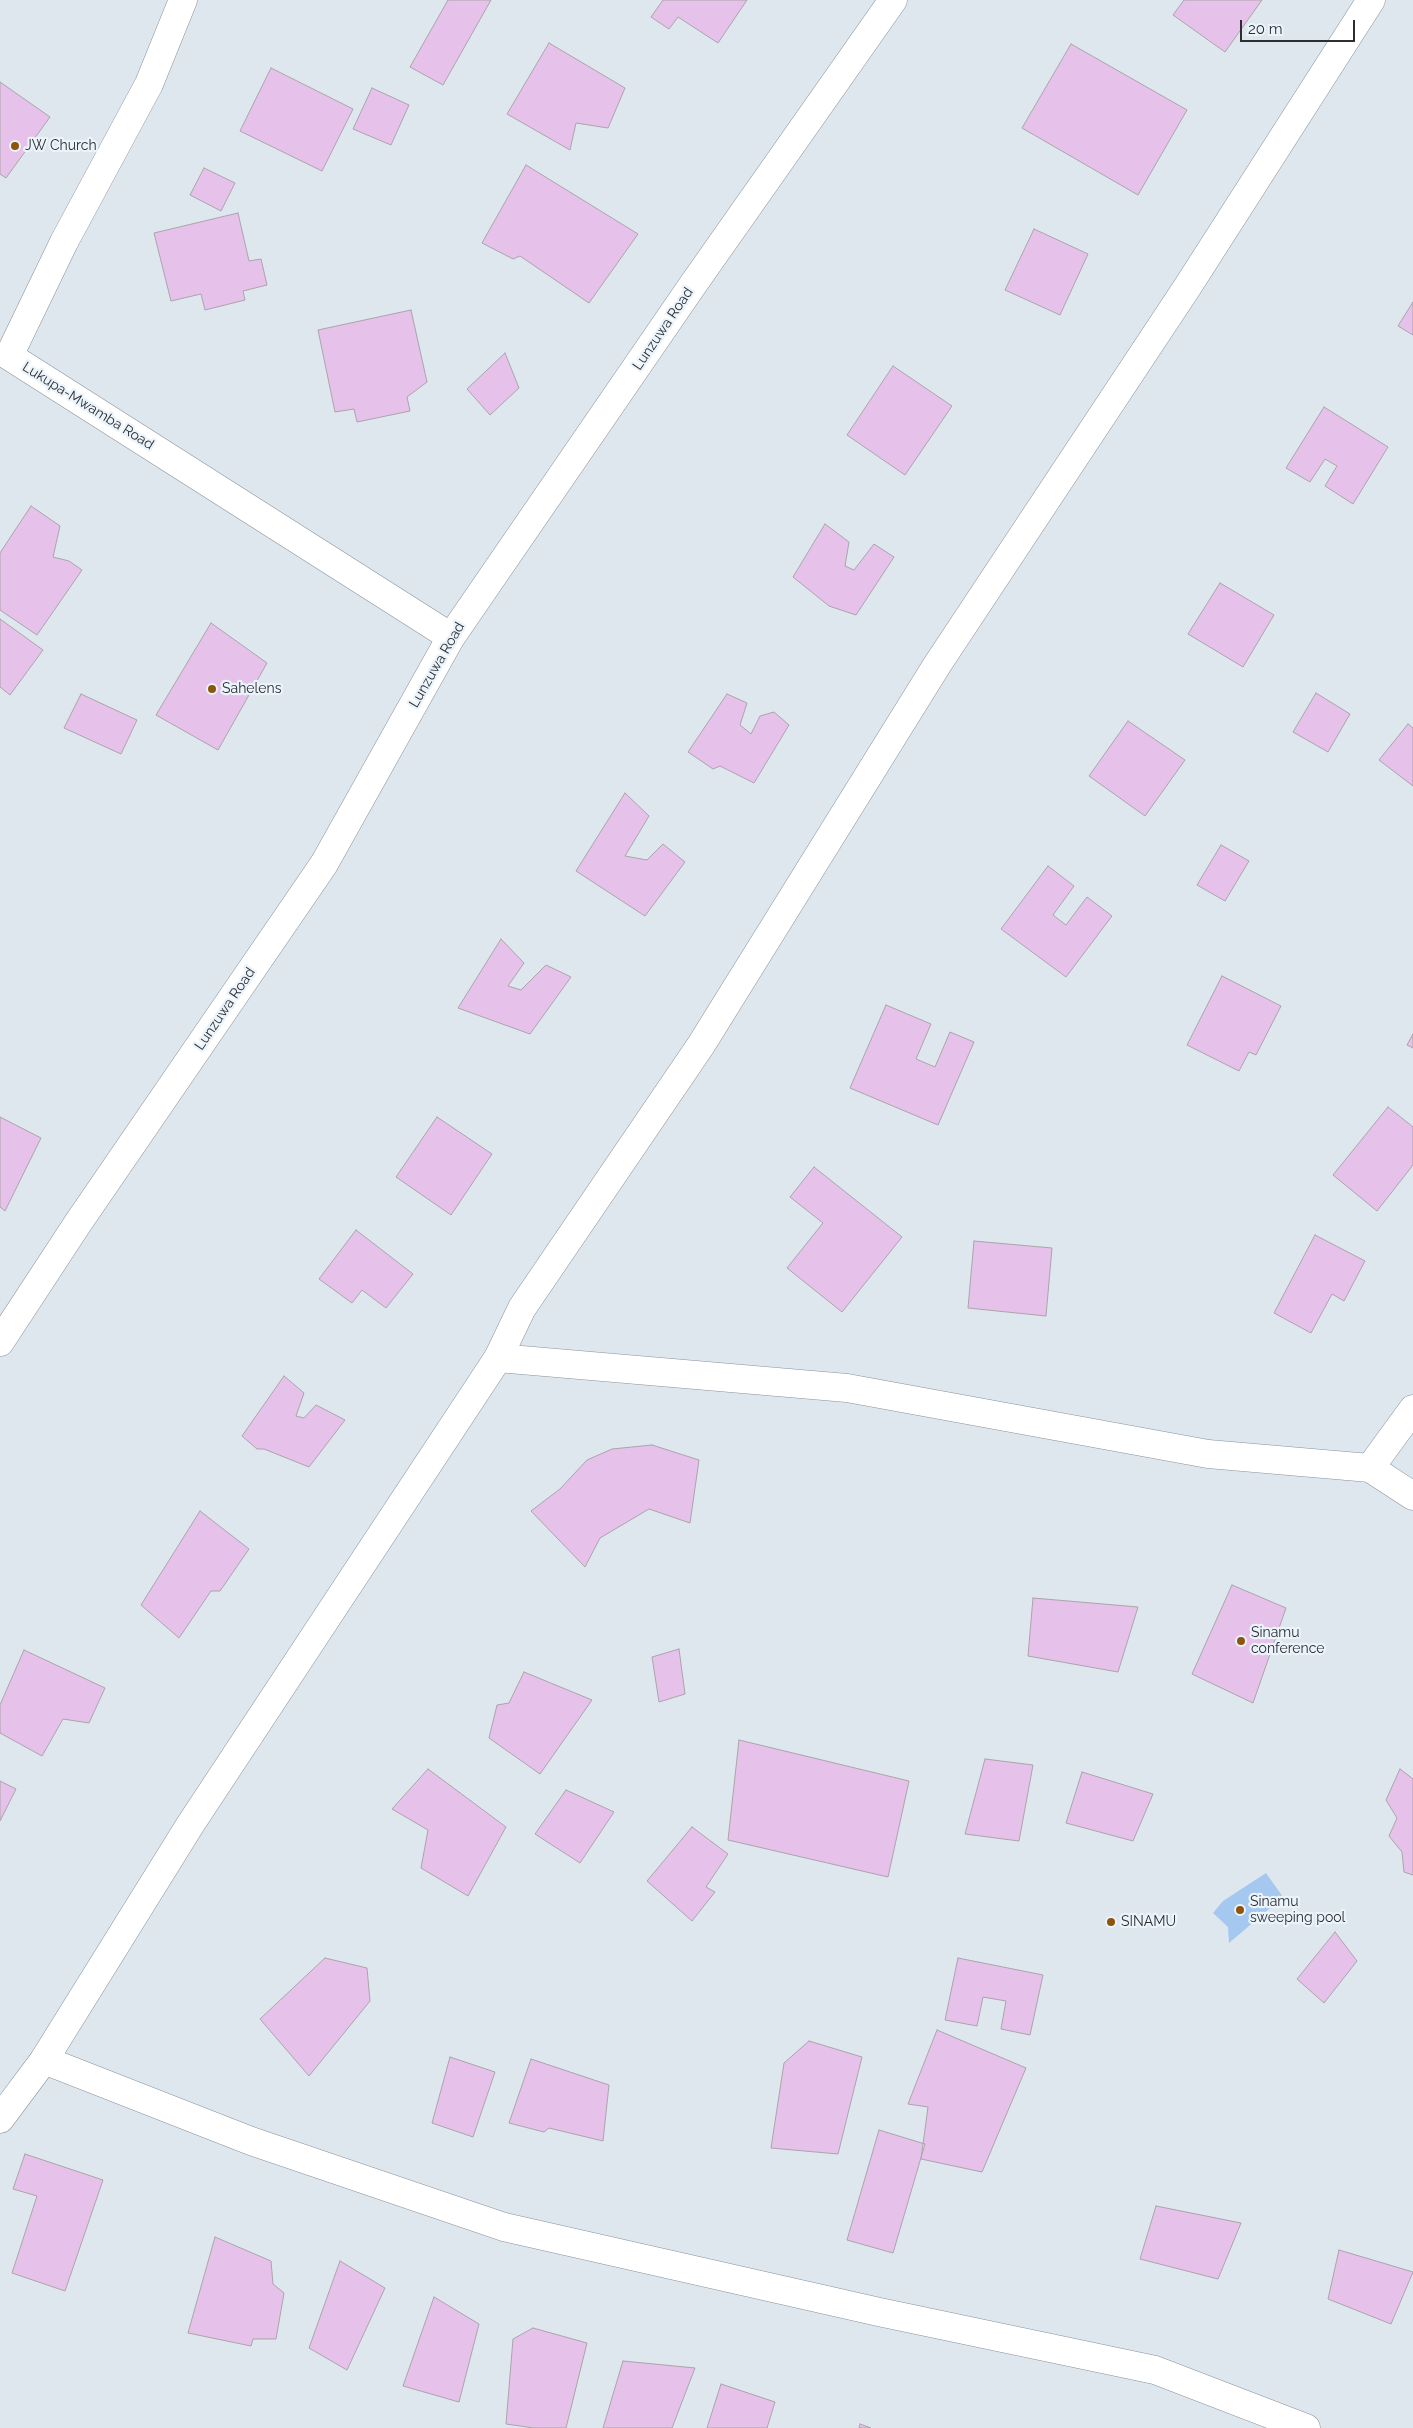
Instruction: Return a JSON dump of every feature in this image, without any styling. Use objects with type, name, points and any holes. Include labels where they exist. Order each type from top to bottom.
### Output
[{"type":"street","name":"Lukupa-Mwamba Road","points":[[183,0],[149,84],[64,242],[4,362],[452,637]]},
{"type":"street","name":"Lunzuwa Road","points":[[0,1342],[78,1223],[324,864],[452,637],[692,286],[893,0]]},
{"type":"street","points":[[0,2119],[44,2060],[190,1825],[498,1358],[522,1308],[701,1045],[937,665],[1183,294],[1371,0]]},
{"type":"street","points":[[498,1358],[847,1388],[1208,1454],[1370,1468],[1413,1496]]},
{"type":"street","points":[[1370,1468],[1413,1410]]},
{"type":"street","points":[[44,2060],[251,2141],[504,2227],[879,2312],[1155,2370],[1306,2428]]},
{"type":"water","name":"Sinamu sweeping pool","points":[[1266,1873],[1283,1897],[1229,1943],[1228,1927],[1213,1913],[1223,1901]]},
{"type":"building","points":[[448,0],[491,0],[443,85],[410,67]]},
{"type":"building","points":[[663,0],[747,0],[718,43],[678,17],[669,29],[651,17]]},
{"type":"building","points":[[1184,0],[1262,0],[1225,52],[1173,15]]},
{"type":"building","points":[[549,43],[625,88],[608,128],[576,123],[570,150],[507,114]]},
{"type":"building","points":[[1071,44],[1187,110],[1138,195],[1022,128]]},
{"type":"building","points":[[271,68],[353,109],[322,171],[240,131]]},
{"type":"building","name":"JW Church","points":[[0,82],[50,117],[6,178],[0,174]]},
{"type":"building","points":[[372,88],[409,105],[391,145],[353,129]]},
{"type":"building","points":[[526,165],[638,234],[589,303],[520,256],[513,259],[482,243]]},
{"type":"building","points":[[204,168],[235,183],[221,211],[190,195]]},
{"type":"building","points":[[238,213],[249,261],[261,259],[267,285],[243,291],[245,300],[205,310],[201,294],[171,301],[154,233]]},
{"type":"building","points":[[1034,229],[1088,254],[1060,315],[1005,290]]},
{"type":"building","points":[[1413,302],[1413,335],[1398,326]]},
{"type":"building","points":[[411,310],[427,382],[407,397],[410,411],[357,422],[354,409],[335,412],[318,330]]},
{"type":"building","points":[[505,353],[519,388],[490,415],[467,389]]},
{"type":"building","points":[[893,366],[952,406],[905,475],[847,435]]},
{"type":"building","points":[[1324,407],[1388,447],[1353,504],[1325,486],[1337,466],[1325,459],[1310,482],[1286,468]]},
{"type":"building","points":[[31,506],[60,526],[53,557],[69,561],[82,570],[37,635],[0,610],[0,553]]},
{"type":"building","points":[[825,524],[849,542],[845,566],[854,570],[874,544],[894,557],[856,615],[829,606],[793,577]]},
{"type":"building","points":[[1220,583],[1274,615],[1243,667],[1188,634]]},
{"type":"building","points":[[0,619],[43,650],[10,695],[0,687]]},
{"type":"building","name":"Sahelens","points":[[211,623],[267,663],[218,750],[156,715]]},
{"type":"building","points":[[1316,693],[1350,714],[1328,752],[1293,732]]},
{"type":"building","points":[[81,694],[137,720],[121,754],[64,728]]},
{"type":"building","points":[[727,694],[747,703],[740,725],[751,734],[760,716],[774,712],[789,725],[754,783],[720,766],[713,769],[688,752]]},
{"type":"building","points":[[1128,721],[1185,760],[1145,816],[1089,776]]},
{"type":"building","points":[[1408,724],[1413,728],[1413,786],[1379,760]]},
{"type":"building","points":[[625,793],[649,816],[625,856],[647,860],[663,844],[685,862],[645,916],[576,871]]},
{"type":"building","points":[[1221,845],[1249,861],[1225,901],[1197,885]]},
{"type":"building","points":[[1048,866],[1074,886],[1053,915],[1066,925],[1087,897],[1112,916],[1066,977],[1001,929]]},
{"type":"building","points":[[501,939],[524,963],[508,986],[521,990],[546,965],[571,977],[530,1034],[458,1008]]},
{"type":"building","points":[[1222,976],[1281,1006],[1256,1055],[1249,1052],[1239,1071],[1187,1045]]},
{"type":"building","points":[[886,1005],[931,1024],[916,1059],[935,1067],[950,1032],[974,1042],[938,1125],[850,1088]]},
{"type":"building","points":[[1413,1034],[1413,1048],[1407,1045]]},
{"type":"building","points":[[1388,1107],[1413,1127],[1413,1165],[1377,1211],[1333,1175]]},
{"type":"building","points":[[0,1117],[41,1138],[5,1211],[0,1207]]},
{"type":"building","points":[[437,1117],[492,1154],[451,1215],[396,1177]]},
{"type":"building","points":[[814,1167],[902,1237],[842,1312],[787,1268],[823,1223],[790,1197]]},
{"type":"building","points":[[356,1230],[413,1274],[386,1308],[362,1290],[352,1303],[319,1279]]},
{"type":"building","points":[[1315,1235],[1365,1261],[1344,1301],[1332,1294],[1311,1333],[1274,1313]]},
{"type":"building","points":[[974,1241],[1052,1248],[1046,1316],[968,1308]]},
{"type":"building","points":[[284,1376],[304,1393],[296,1416],[304,1418],[316,1405],[345,1420],[309,1467],[264,1449],[257,1449],[242,1436]]},
{"type":"building","points":[[652,1445],[699,1460],[690,1523],[649,1509],[600,1538],[585,1567],[531,1511],[560,1489],[587,1460],[612,1449]]},
{"type":"building","points":[[200,1511],[249,1549],[220,1591],[211,1591],[179,1638],[141,1605]]},
{"type":"building","name":"Sinamu conference","points":[[1232,1585],[1286,1608],[1253,1703],[1192,1674]]},
{"type":"building","points":[[1033,1598],[1138,1607],[1118,1672],[1028,1656]]},
{"type":"building","points":[[679,1649],[685,1694],[659,1702],[652,1657]]},
{"type":"building","points":[[24,1650],[105,1688],[89,1723],[63,1719],[42,1756],[0,1733],[0,1705]]},
{"type":"building","points":[[524,1672],[592,1700],[540,1774],[489,1738],[497,1705],[509,1703]]},
{"type":"building","points":[[739,1740],[909,1781],[888,1877],[728,1840]]},
{"type":"building","points":[[985,1759],[1033,1765],[1019,1841],[965,1834]]},
{"type":"building","points":[[428,1769],[506,1827],[468,1896],[421,1868],[428,1830],[392,1809]]},
{"type":"building","points":[[1400,1769],[1413,1779],[1413,1875],[1404,1872],[1402,1852],[1389,1836],[1397,1818],[1386,1800]]},
{"type":"building","points":[[1082,1772],[1153,1794],[1133,1841],[1066,1823]]},
{"type":"building","points":[[0,1781],[16,1789],[0,1821]]},
{"type":"building","points":[[566,1790],[614,1812],[580,1863],[535,1834]]},
{"type":"building","points":[[692,1827],[728,1854],[706,1887],[715,1892],[692,1921],[647,1881]]},
{"type":"building","points":[[1335,1932],[1357,1961],[1324,2003],[1297,1979]]},
{"type":"building","points":[[325,1958],[367,1968],[370,2001],[309,2076],[260,2019]]},
{"type":"building","points":[[958,1958],[1043,1975],[1030,2035],[1001,2029],[1006,2001],[983,1997],[977,2026],[945,2020]]},
{"type":"building","points":[[937,2030],[1026,2068],[982,2172],[921,2159],[928,2107],[908,2104]]},
{"type":"building","points":[[809,2041],[862,2057],[838,2154],[771,2148],[784,2063]]},
{"type":"building","points":[[450,2057],[495,2072],[473,2137],[432,2123]]},
{"type":"building","points":[[531,2059],[609,2085],[603,2141],[549,2128],[544,2132],[509,2123]]},
{"type":"building","points":[[879,2130],[925,2144],[893,2253],[847,2240]]},
{"type":"building","points":[[25,2154],[103,2180],[65,2291],[12,2273],[37,2196],[13,2189]]},
{"type":"building","points":[[1156,2206],[1241,2223],[1218,2279],[1140,2259]]},
{"type":"building","points":[[215,2237],[271,2261],[273,2284],[284,2293],[276,2339],[253,2339],[251,2346],[188,2333]]},
{"type":"building","points":[[1339,2250],[1413,2272],[1391,2324],[1328,2299]]},
{"type":"building","points":[[340,2261],[385,2288],[347,2370],[309,2348]]},
{"type":"building","points":[[434,2297],[479,2324],[459,2402],[403,2386]]},
{"type":"building","points":[[533,2328],[587,2343],[566,2428],[534,2428],[506,2424],[513,2339]]},
{"type":"building","points":[[623,2361],[695,2368],[672,2428],[603,2428]]},
{"type":"building","points":[[721,2384],[775,2402],[767,2428],[707,2428]]},
{"type":"building","points":[[860,2424],[871,2428],[859,2428]]},
{"type":"place","name":"JW Church","points":[[15,146]]},
{"type":"place","name":"Sahelens","points":[[212,689]]},
{"type":"place","name":"Sinamu conference","points":[[1241,1641]]},
{"type":"place","name":"Sinamu sweeping pool","points":[[1240,1910]]},
{"type":"place","name":"SINAMU","points":[[1111,1922]]}]
